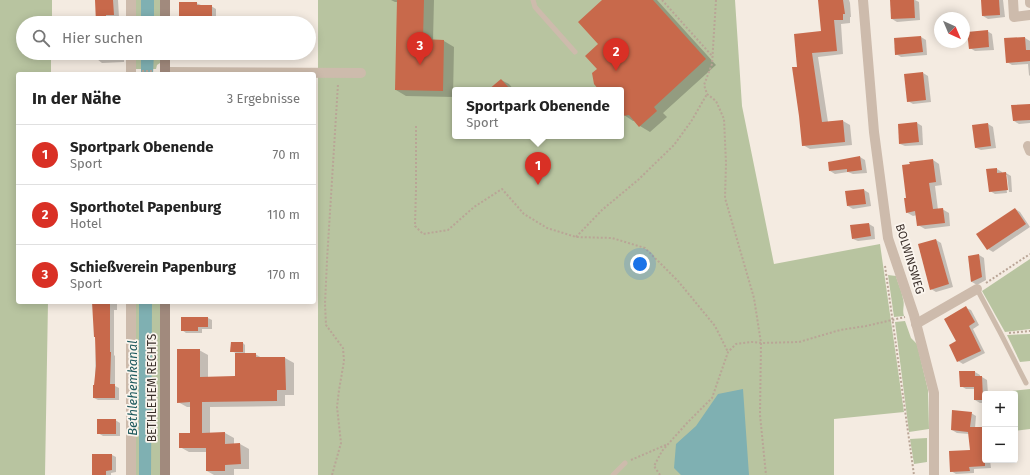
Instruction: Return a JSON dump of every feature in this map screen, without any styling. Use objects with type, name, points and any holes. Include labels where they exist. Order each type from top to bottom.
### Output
[{"type":"street","points":[[131,0],[131,16]]},
{"type":"street","points":[[165,0],[165,16]]},
{"type":"street","name":"BOLWINSWEG","points":[[863,0],[874,132],[888,238],[915,320],[934,393],[934,475]]},
{"type":"street","points":[[1012,0],[1014,17],[1030,15]]},
{"type":"street","points":[[132,60],[134,72]]},
{"type":"street","points":[[162,72],[164,60]]},
{"type":"street","points":[[316,73],[361,73]]},
{"type":"street","points":[[915,320],[977,290]]},
{"type":"street","points":[[131,304],[131,475]]},
{"type":"street","name":"BETHLEHEM RECHTS","points":[[165,304],[165,475]]},
{"type":"lane","points":[[533,0],[535,7],[574,52]]},
{"type":"lane","points":[[977,290],[1026,383]]},
{"type":"lane","points":[[613,475],[625,463]]},
{"type":"path","points":[[662,0],[713,57]]},
{"type":"path","points":[[716,0],[713,57],[704,85],[707,94],[716,101],[724,119],[726,163],[725,198],[754,298],[761,343],[760,414],[766,475]]},
{"type":"path","points":[[332,475],[341,443],[337,407],[344,361],[343,348],[326,325],[325,304],[338,73]]},
{"type":"path","points":[[576,237],[602,210],[638,180],[674,146],[692,120],[707,94]]},
{"type":"path","points":[[416,126],[416,189],[414,226],[423,234],[448,230],[474,207],[502,189],[524,214],[547,228],[576,237],[612,238],[645,248],[678,281],[715,326],[728,352]]},
{"type":"path","points":[[977,290],[1030,254]]},
{"type":"path","points":[[884,260],[914,475]]},
{"type":"path","points":[[660,475],[654,466],[662,451],[712,398],[728,352],[736,344],[752,342],[800,342],[840,330],[892,320],[915,320]]},
{"type":"path","points":[[1001,334],[1030,331]]},
{"type":"path","points":[[625,463],[670,443]]},
{"type":"green space","points":[[0,0],[52,0],[52,16],[16,16],[16,60],[51,60],[51,72],[16,72],[16,304],[48,304],[45,475],[0,475]]},
{"type":"green space","points":[[136,0],[160,0],[160,16],[136,16]]},
{"type":"green space","points":[[318,0],[735,0],[742,106],[774,264],[880,244],[904,412],[834,419],[834,475],[318,475]]},
{"type":"green space","points":[[135,60],[160,60],[160,63],[157,65],[156,69],[153,69],[153,72],[141,72],[141,69],[135,69]]},
{"type":"green space","points":[[1030,259],[1030,329],[1005,332],[982,291]]},
{"type":"green space","points":[[888,275],[896,276],[904,301],[904,316],[894,317]]},
{"type":"green space","points":[[135,304],[160,304],[160,475],[136,475]]},
{"type":"green space","points":[[905,321],[911,338],[917,344],[928,390],[929,429],[909,432],[895,322]]},
{"type":"green space","points":[[1030,334],[1030,361],[1020,362],[1007,335]]},
{"type":"green space","points":[[1030,389],[1030,429],[1018,431],[1018,391],[1012,391]]},
{"type":"green space","points":[[927,438],[927,462],[914,464],[910,439]]},
{"type":"water","points":[[141,0],[154,0],[154,16],[141,16]]},
{"type":"water","points":[[141,60],[154,60],[153,72],[141,72]]},
{"type":"water","points":[[139,304],[152,304],[151,475],[139,475]]},
{"type":"water","points":[[743,389],[749,475],[681,475],[674,468],[676,444],[696,426],[718,394]]},
{"type":"building","points":[[95,0],[113,0],[114,15],[96,16]]},
{"type":"building","points":[[397,0],[424,0],[423,39],[444,40],[443,91],[395,90]]},
{"type":"building","points":[[602,0],[653,0],[706,59],[654,107],[657,111],[639,127],[629,115],[624,116],[624,87],[596,87],[594,84],[592,73],[597,69],[585,56],[598,44],[578,22]]},
{"type":"building","points":[[818,0],[843,0],[845,14],[843,14],[843,20],[834,20],[837,51],[812,53],[822,122],[843,120],[845,142],[802,146],[792,67],[797,67],[794,34],[821,31]]},
{"type":"building","points":[[890,0],[914,0],[915,18],[891,19]]},
{"type":"building","points":[[981,0],[999,0],[1000,15],[982,16]]},
{"type":"building","points":[[179,2],[197,2],[197,5],[212,5],[212,16],[179,16]]},
{"type":"building","points":[[988,30],[989,47],[969,49],[970,32]]},
{"type":"building","points":[[921,36],[923,52],[895,55],[894,38]]},
{"type":"building","points":[[1025,37],[1026,50],[1030,50],[1030,61],[1006,63],[1004,38]]},
{"type":"building","points":[[923,72],[926,100],[907,102],[904,74]]},
{"type":"building","points":[[501,79],[508,87],[492,87]]},
{"type":"building","points":[[1030,104],[1030,120],[1013,121],[1011,105]]},
{"type":"building","points":[[917,122],[919,142],[899,144],[898,124]]},
{"type":"building","points":[[988,123],[991,146],[975,148],[972,125]]},
{"type":"building","points":[[860,156],[862,170],[847,172],[847,169],[829,171],[828,162]]},
{"type":"building","points":[[933,159],[936,182],[929,183],[933,209],[943,208],[945,223],[917,226],[915,211],[906,213],[904,198],[906,198],[902,165],[910,164],[909,162]]},
{"type":"building","points":[[997,168],[997,173],[1006,172],[1008,190],[989,192],[986,169]]},
{"type":"building","points":[[864,189],[866,204],[847,206],[845,191]]},
{"type":"building","points":[[1015,208],[1026,224],[987,250],[976,234]]},
{"type":"building","points":[[869,223],[871,236],[852,239],[850,225]]},
{"type":"building","points":[[936,239],[949,284],[930,290],[918,244]]},
{"type":"building","points":[[979,254],[982,277],[971,282],[968,256]]},
{"type":"building","points":[[92,304],[110,304],[110,384],[115,384],[115,398],[93,398],[93,385],[96,366]]},
{"type":"building","points":[[966,306],[975,322],[969,326],[981,351],[957,362],[949,345],[956,341],[944,319]]},
{"type":"building","points":[[181,317],[208,317],[208,327],[198,327],[198,331],[181,331]]},
{"type":"building","points":[[231,342],[243,342],[243,352],[230,352]]},
{"type":"building","points":[[177,349],[200,349],[200,377],[235,376],[235,353],[256,353],[256,357],[285,357],[286,390],[277,390],[277,401],[202,402],[202,433],[225,432],[225,444],[240,443],[241,464],[225,465],[225,471],[206,471],[206,448],[179,448],[179,433],[190,433],[190,402],[177,403]]},
{"type":"building","points":[[959,371],[975,371],[975,376],[982,376],[982,400],[974,400],[974,387],[960,387]]},
{"type":"building","points":[[952,410],[972,412],[970,427],[982,427],[982,463],[985,463],[985,466],[969,467],[970,471],[950,472],[949,451],[970,450],[968,432],[951,430]]},
{"type":"building","points":[[97,419],[116,419],[116,434],[97,434]]},
{"type":"building","points":[[92,454],[112,454],[112,470],[106,471],[106,475],[92,475]]},
{"type":"place","name":"Schießverein Papenburg","points":[[420,65]]},
{"type":"place","name":"Sporthotel Papenburg","points":[[616,71]]},
{"type":"place","name":"Sportpark Obenende","points":[[538,185]]},
{"type":"water label","name":"Bethlehemkanal","points":[[132,388]]}]
